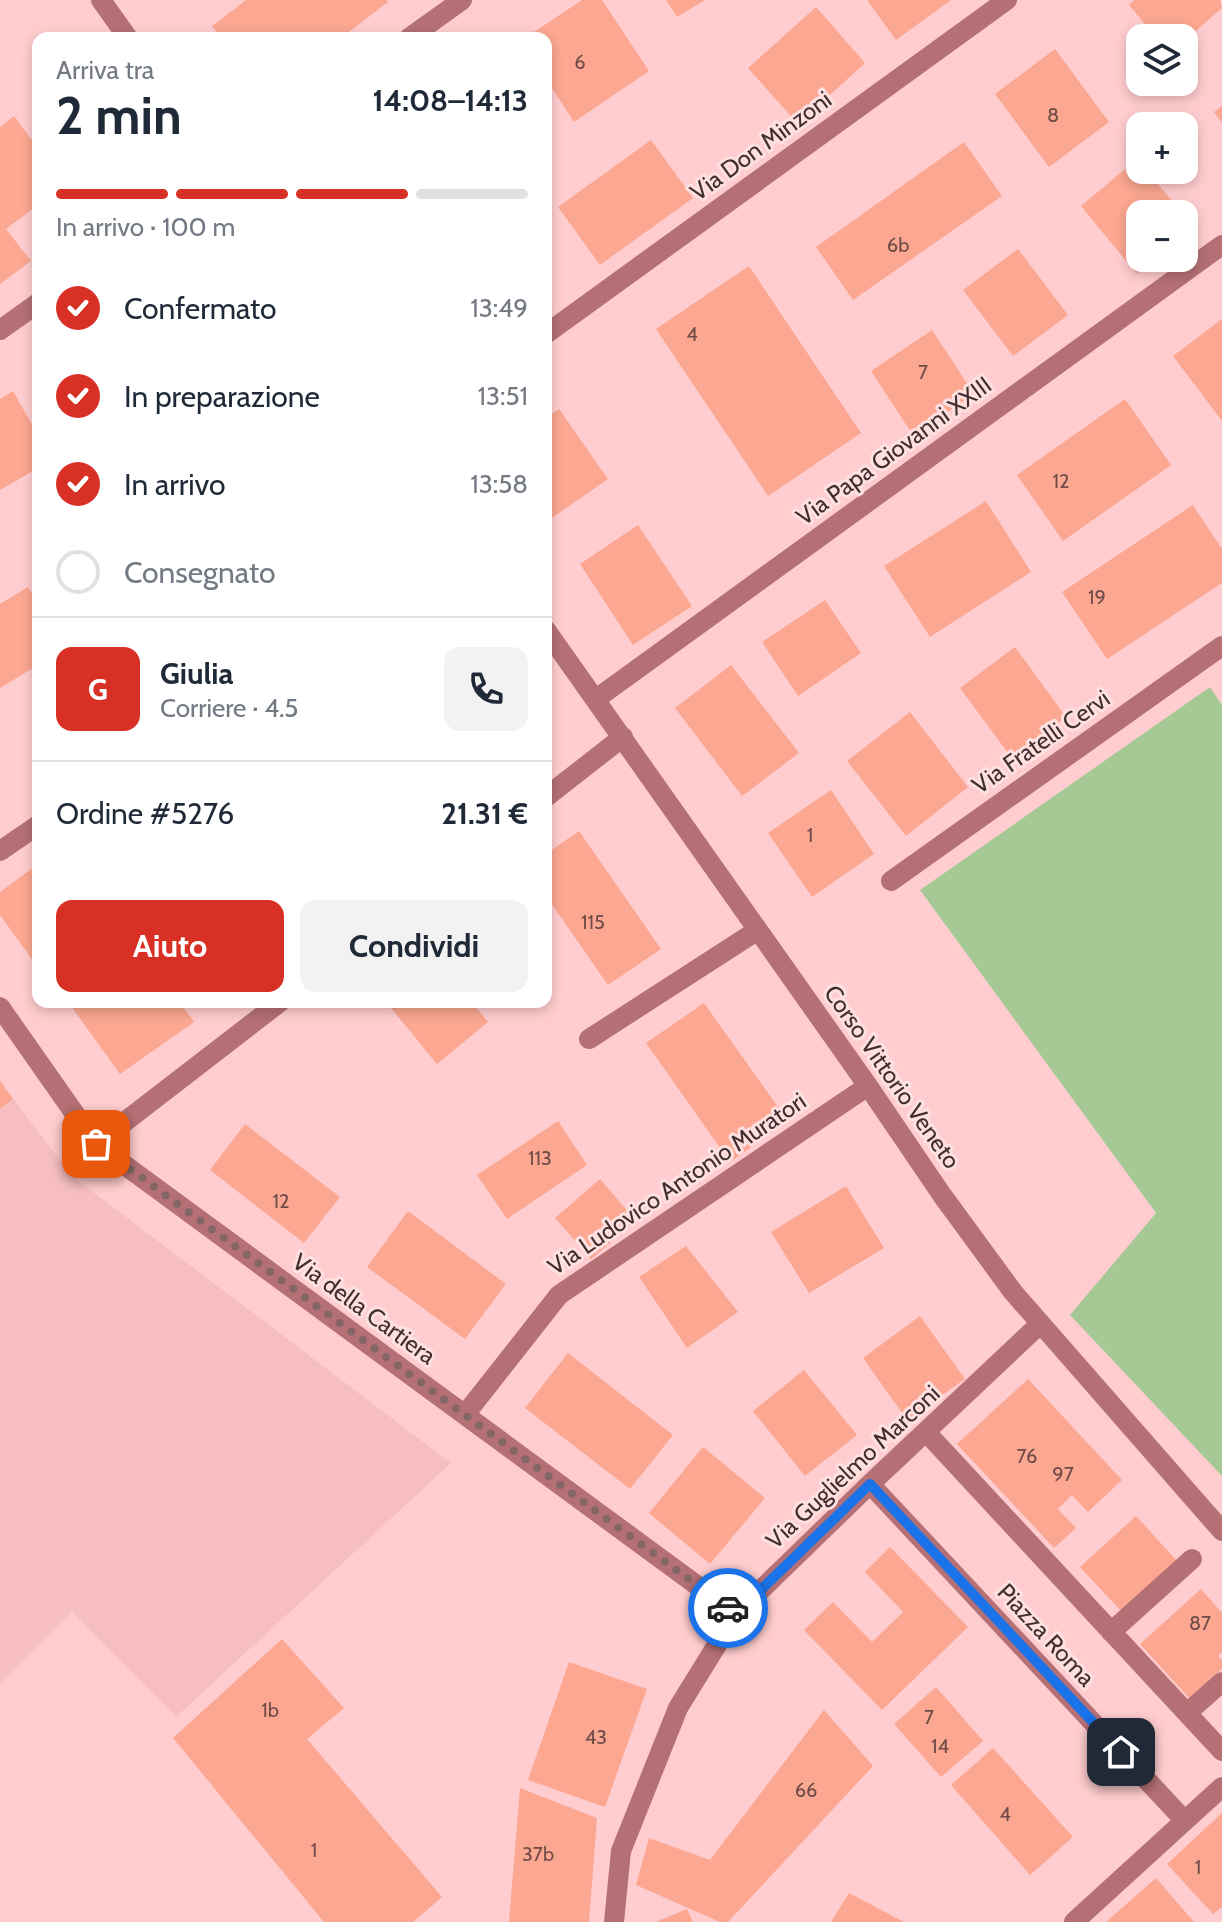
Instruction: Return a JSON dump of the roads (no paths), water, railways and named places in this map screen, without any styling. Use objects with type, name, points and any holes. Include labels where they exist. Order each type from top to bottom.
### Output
[{"type":"street","points":[[101,0],[124,32]]},
{"type":"street","points":[[417,32],[462,0]]},
{"type":"street","name":"Via Don Minzoni","points":[[552,330],[1007,0]]},
{"type":"street","name":"Via Papa Giovanni XXIII","points":[[596,699],[1222,245]]},
{"type":"street","points":[[0,330],[32,307]]},
{"type":"street","name":"Corso Vittorio Veneto","points":[[552,638],[942,1195],[1040,1324],[1222,1531]]},
{"type":"street","name":"Via Fratelli Cervi","points":[[891,881],[1222,646]]},
{"type":"street","points":[[552,792],[623,737]]},
{"type":"street","points":[[0,851],[32,829]]},
{"type":"street","points":[[589,1039],[758,930]]},
{"type":"street","name":"Via della Cartiera","points":[[0,1007],[96,1144],[736,1614]]},
{"type":"street","points":[[96,1144],[272,1008]]},
{"type":"street","name":"Via Ludovico Antonio Muratori","points":[[467,1412],[559,1295],[868,1086]]},
{"type":"street","name":"Via Guglielmo Marconi","points":[[614,1922],[621,1851],[678,1708],[736,1614],[1040,1324]]},
{"type":"street","points":[[926,1432],[1222,1751]]},
{"type":"street","name":"Piazza Roma","points":[[870,1484],[1185,1821]]},
{"type":"street","points":[[1111,1632],[1192,1559]]},
{"type":"street","points":[[1187,1713],[1222,1682]]},
{"type":"street","points":[[1074,1922],[1222,1787]]}]
